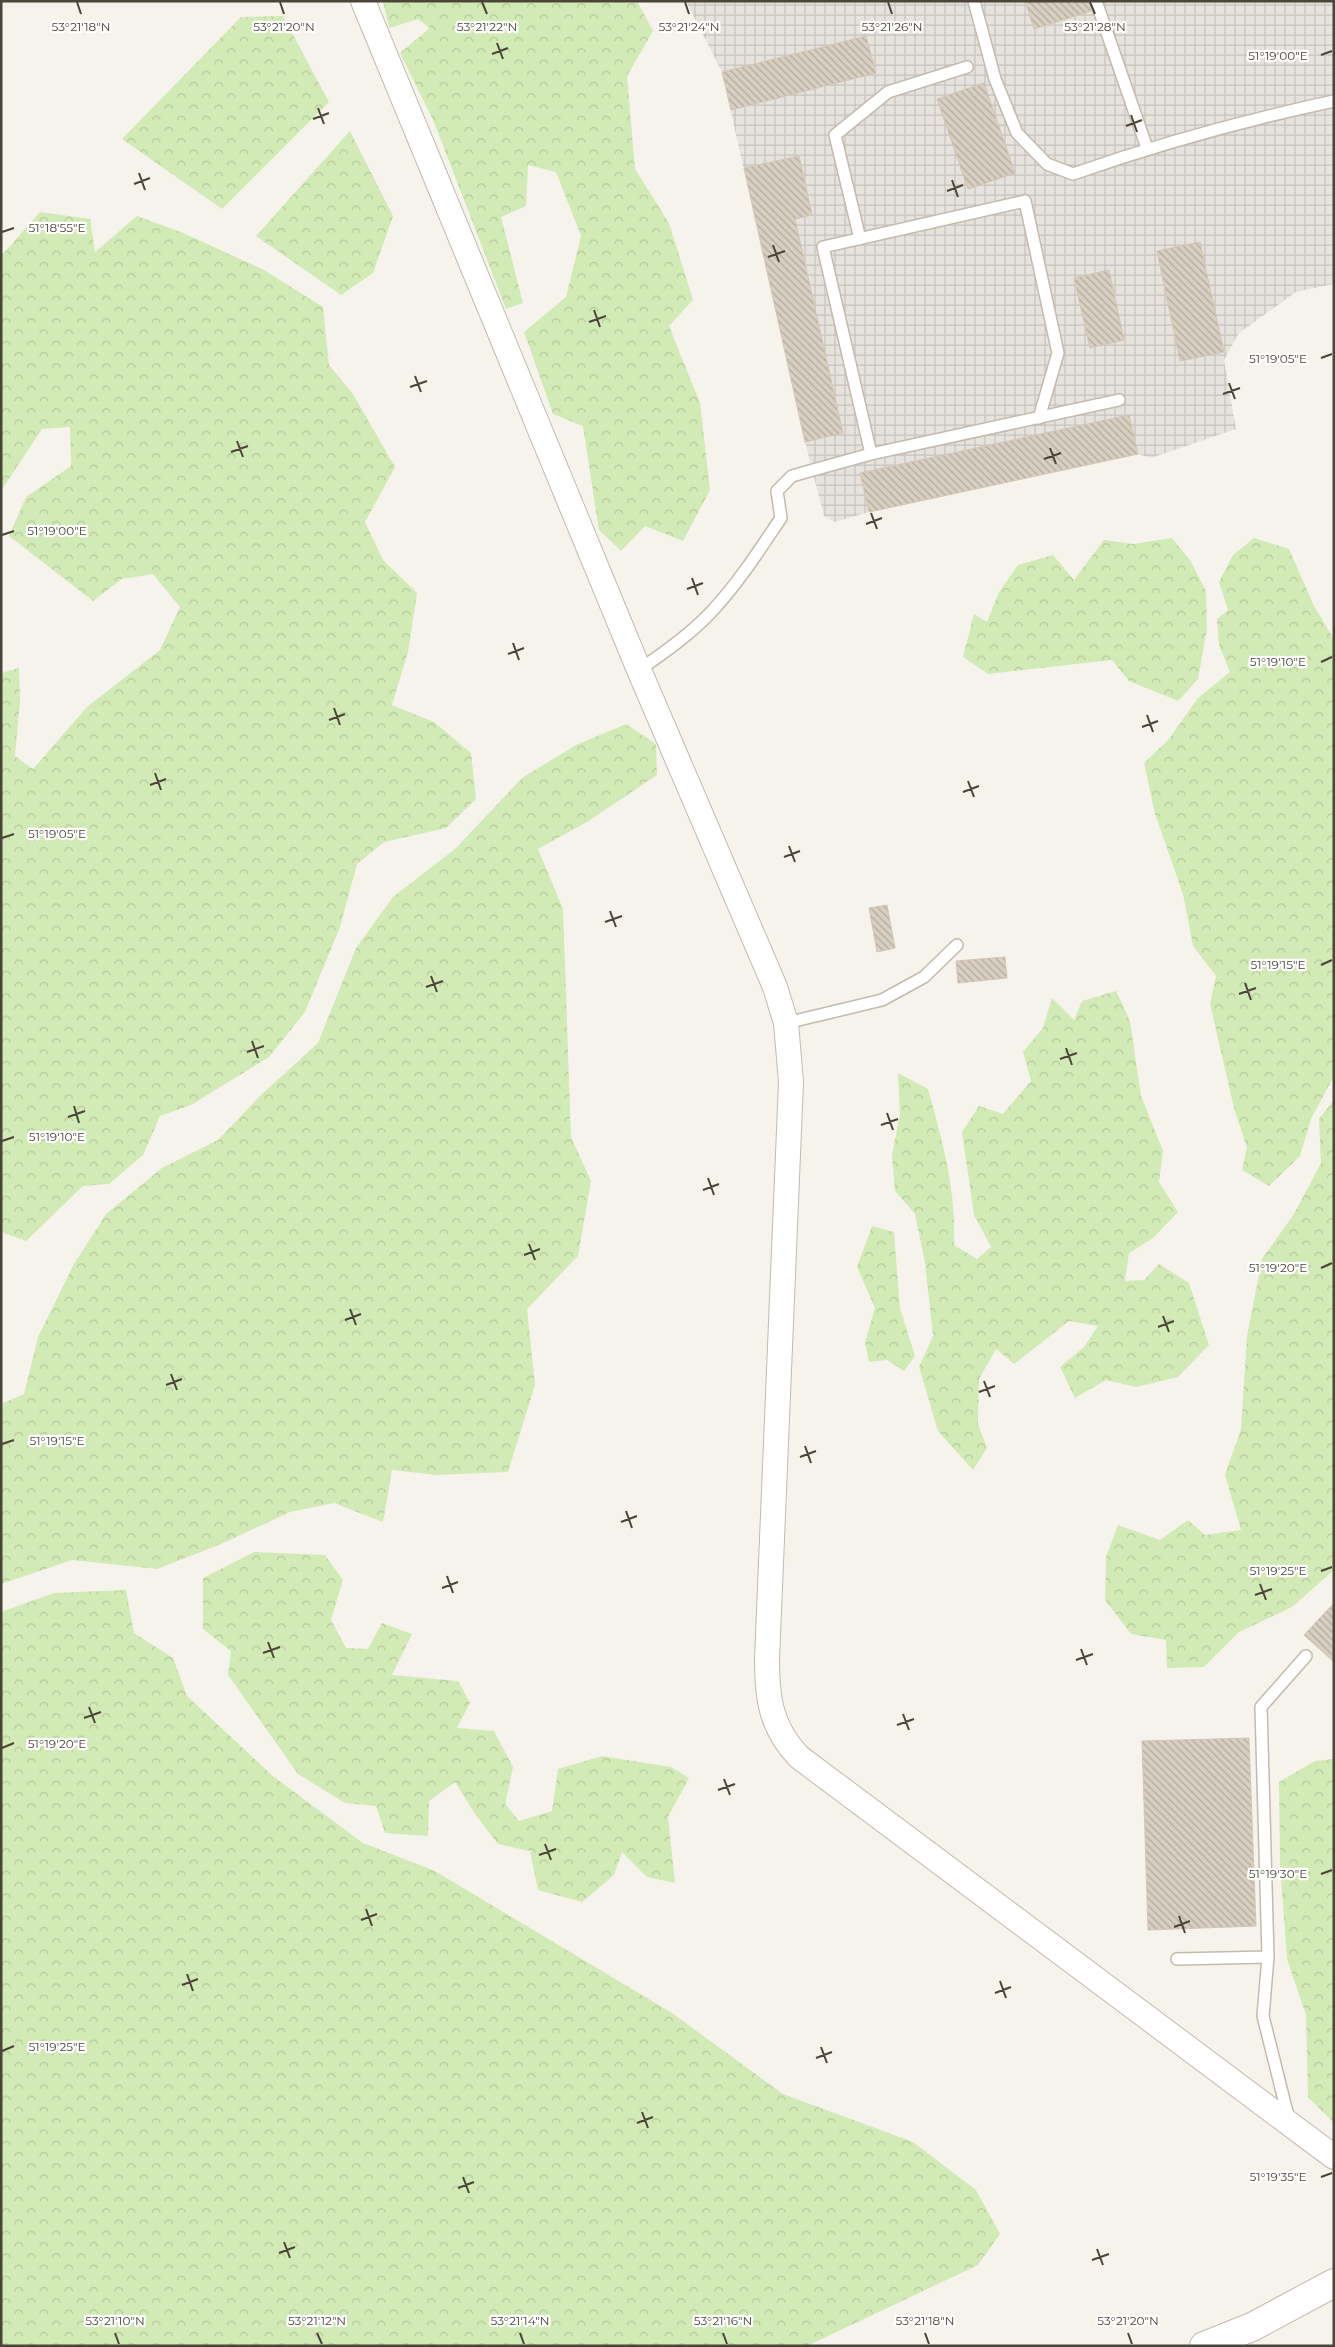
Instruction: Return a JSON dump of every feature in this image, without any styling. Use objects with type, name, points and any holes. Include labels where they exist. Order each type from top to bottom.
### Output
[{"type":"street","points":[[363,1],[639,670],[774,987],[786,1023],[791,1082],[767,1659],[770,1705],[776,1725],[785,1742],[799,1758],[1334,2156]]},
{"type":"street","points":[[1204,2346],[1252,2327],[1334,2283]]},
{"type":"lane","points":[[974,1],[995,79],[1018,133],[1047,164],[1073,174],[1147,148],[1274,114],[1334,101]]},
{"type":"lane","points":[[1096,1],[1147,148]]},
{"type":"lane","points":[[860,239],[835,135],[888,92],[968,67]]},
{"type":"lane","points":[[872,454],[824,247],[1025,202],[1058,353],[1039,418]]},
{"type":"lane","points":[[639,670],[676,644],[713,610],[750,563],[781,518],[777,491],[792,476],[872,454],[1119,400]]},
{"type":"lane","points":[[786,1023],[882,1000],[924,977],[957,945]]},
{"type":"lane","points":[[1290,2124],[1263,2016],[1268,1957],[1260,1707],[1306,1656]]},
{"type":"lane","points":[[1177,1959],[1268,1957]]},
{"type":"shaded area","points":[[686,1],[1334,1],[1334,284],[1296,292],[1239,333],[1224,360],[1236,429],[1151,458],[1138,454],[869,512],[835,522],[824,516],[805,442],[722,72]]},
{"type":"green space","points":[[383,1],[637,1],[653,31],[627,76],[635,169],[669,223],[693,300],[669,326],[700,403],[710,490],[683,541],[645,526],[621,551],[599,530],[583,426],[553,414],[524,332],[566,297],[581,236],[556,172],[528,165],[526,206],[501,217],[523,303],[506,309],[434,122],[400,53],[430,28],[418,19],[389,28]]},
{"type":"green space","points":[[283,16],[329,102],[222,209],[122,139],[241,17]]},
{"type":"green space","points":[[350,131],[393,216],[373,273],[341,295],[256,236]]},
{"type":"green space","points":[[40,212],[90,219],[95,252],[137,216],[181,232],[264,270],[323,307],[329,365],[353,394],[395,467],[365,522],[383,560],[417,593],[408,652],[392,705],[434,722],[471,753],[476,799],[446,828],[384,842],[357,864],[340,927],[305,1012],[269,1057],[191,1105],[160,1116],[143,1155],[109,1184],[83,1186],[26,1241],[1,1232],[1,673],[19,668],[20,701],[15,756],[33,769],[87,707],[160,650],[180,607],[153,574],[122,579],[93,601],[9,536],[26,497],[71,466],[70,427],[42,429],[1,491],[1,256]]},
{"type":"green space","points":[[1172,538],[1190,560],[1206,591],[1207,629],[1198,679],[1178,701],[1129,681],[1112,660],[988,674],[963,657],[974,614],[987,622],[999,592],[1018,565],[1053,555],[1074,580],[1104,540],[1133,544]]},
{"type":"green space","points":[[1254,538],[1289,549],[1314,606],[1334,639],[1334,1076],[1311,1119],[1300,1156],[1269,1186],[1242,1170],[1247,1148],[1234,1108],[1210,1004],[1216,976],[1193,946],[1183,894],[1155,814],[1144,763],[1169,739],[1198,698],[1230,672],[1219,645],[1217,619],[1228,610],[1219,582],[1233,555]]},
{"type":"green space","points":[[626,724],[656,744],[657,775],[587,822],[538,849],[563,909],[571,1137],[591,1181],[578,1256],[527,1309],[535,1385],[508,1472],[437,1475],[392,1470],[383,1522],[334,1503],[290,1512],[221,1544],[157,1569],[72,1560],[1,1584],[1,1404],[24,1394],[38,1337],[74,1264],[106,1214],[162,1168],[218,1140],[262,1094],[318,1043],[356,948],[393,897],[455,849],[522,778],[576,745]]},
{"type":"green space","points":[[1116,991],[1130,1021],[1141,1096],[1163,1151],[1159,1182],[1178,1212],[1152,1239],[1129,1253],[1125,1281],[1144,1280],[1159,1264],[1189,1283],[1209,1345],[1178,1377],[1136,1387],[1106,1380],[1075,1398],[1060,1367],[1084,1347],[1098,1326],[1069,1321],[1014,1364],[996,1349],[979,1379],[978,1424],[987,1448],[973,1470],[938,1431],[919,1367],[933,1336],[925,1263],[915,1214],[895,1191],[892,1156],[900,1113],[898,1073],[928,1089],[951,1185],[954,1245],[977,1259],[991,1247],[974,1215],[962,1132],[979,1106],[1003,1114],[1031,1081],[1023,1052],[1043,1028],[1052,998],[1074,1020],[1082,1001]]},
{"type":"green space","points":[[1334,1100],[1334,1570],[1292,1607],[1239,1632],[1204,1667],[1167,1668],[1166,1640],[1131,1634],[1105,1600],[1106,1557],[1118,1525],[1160,1540],[1188,1520],[1205,1535],[1241,1530],[1225,1475],[1241,1429],[1247,1336],[1262,1259],[1294,1214],[1321,1163],[1319,1119]]},
{"type":"green space","points":[[872,1226],[894,1232],[900,1308],[915,1356],[904,1371],[887,1360],[869,1362],[865,1342],[875,1308],[857,1267]]},
{"type":"green space","points":[[254,1552],[325,1555],[343,1580],[331,1620],[346,1648],[368,1649],[382,1623],[412,1634],[392,1675],[458,1681],[470,1703],[457,1728],[494,1731],[513,1767],[505,1804],[519,1821],[552,1811],[558,1769],[602,1756],[671,1767],[689,1778],[668,1817],[675,1883],[647,1877],[622,1852],[614,1875],[582,1902],[538,1890],[530,1851],[498,1844],[475,1814],[455,1782],[429,1801],[428,1836],[385,1833],[376,1806],[345,1803],[298,1774],[228,1675],[231,1651],[203,1629],[203,1578]]},
{"type":"green space","points":[[126,1590],[134,1633],[173,1658],[187,1696],[274,1777],[363,1843],[435,1871],[672,2013],[783,2094],[913,2142],[976,2190],[1000,2234],[978,2265],[807,2346],[1,2346],[1,1612],[54,1593]]},
{"type":"green space","points":[[1334,1759],[1334,2123],[1308,2097],[1306,2015],[1287,1959],[1280,1864],[1279,1782],[1315,1761]]},
{"type":"building","points":[[1025,1],[1089,1],[1091,11],[1034,29]]},
{"type":"building","points":[[866,36],[876,73],[731,110],[722,72]]},
{"type":"building","points":[[984,83],[1015,173],[968,189],[937,99]]},
{"type":"building","points":[[799,156],[812,215],[795,219],[843,433],[805,442],[744,168]]},
{"type":"building","points":[[1200,242],[1224,352],[1180,361],[1157,251]]},
{"type":"building","points":[[1109,270],[1124,340],[1090,348],[1074,278]]},
{"type":"building","points":[[1129,415],[1138,454],[869,512],[860,473]]},
{"type":"building","points":[[887,905],[895,948],[877,952],[869,908]]},
{"type":"building","points":[[1005,957],[1007,978],[958,983],[956,961]]},
{"type":"building","points":[[1334,1603],[1334,1662],[1304,1635]]},
{"type":"building","points":[[1249,1738],[1256,1926],[1148,1930],[1142,1741]]}]
